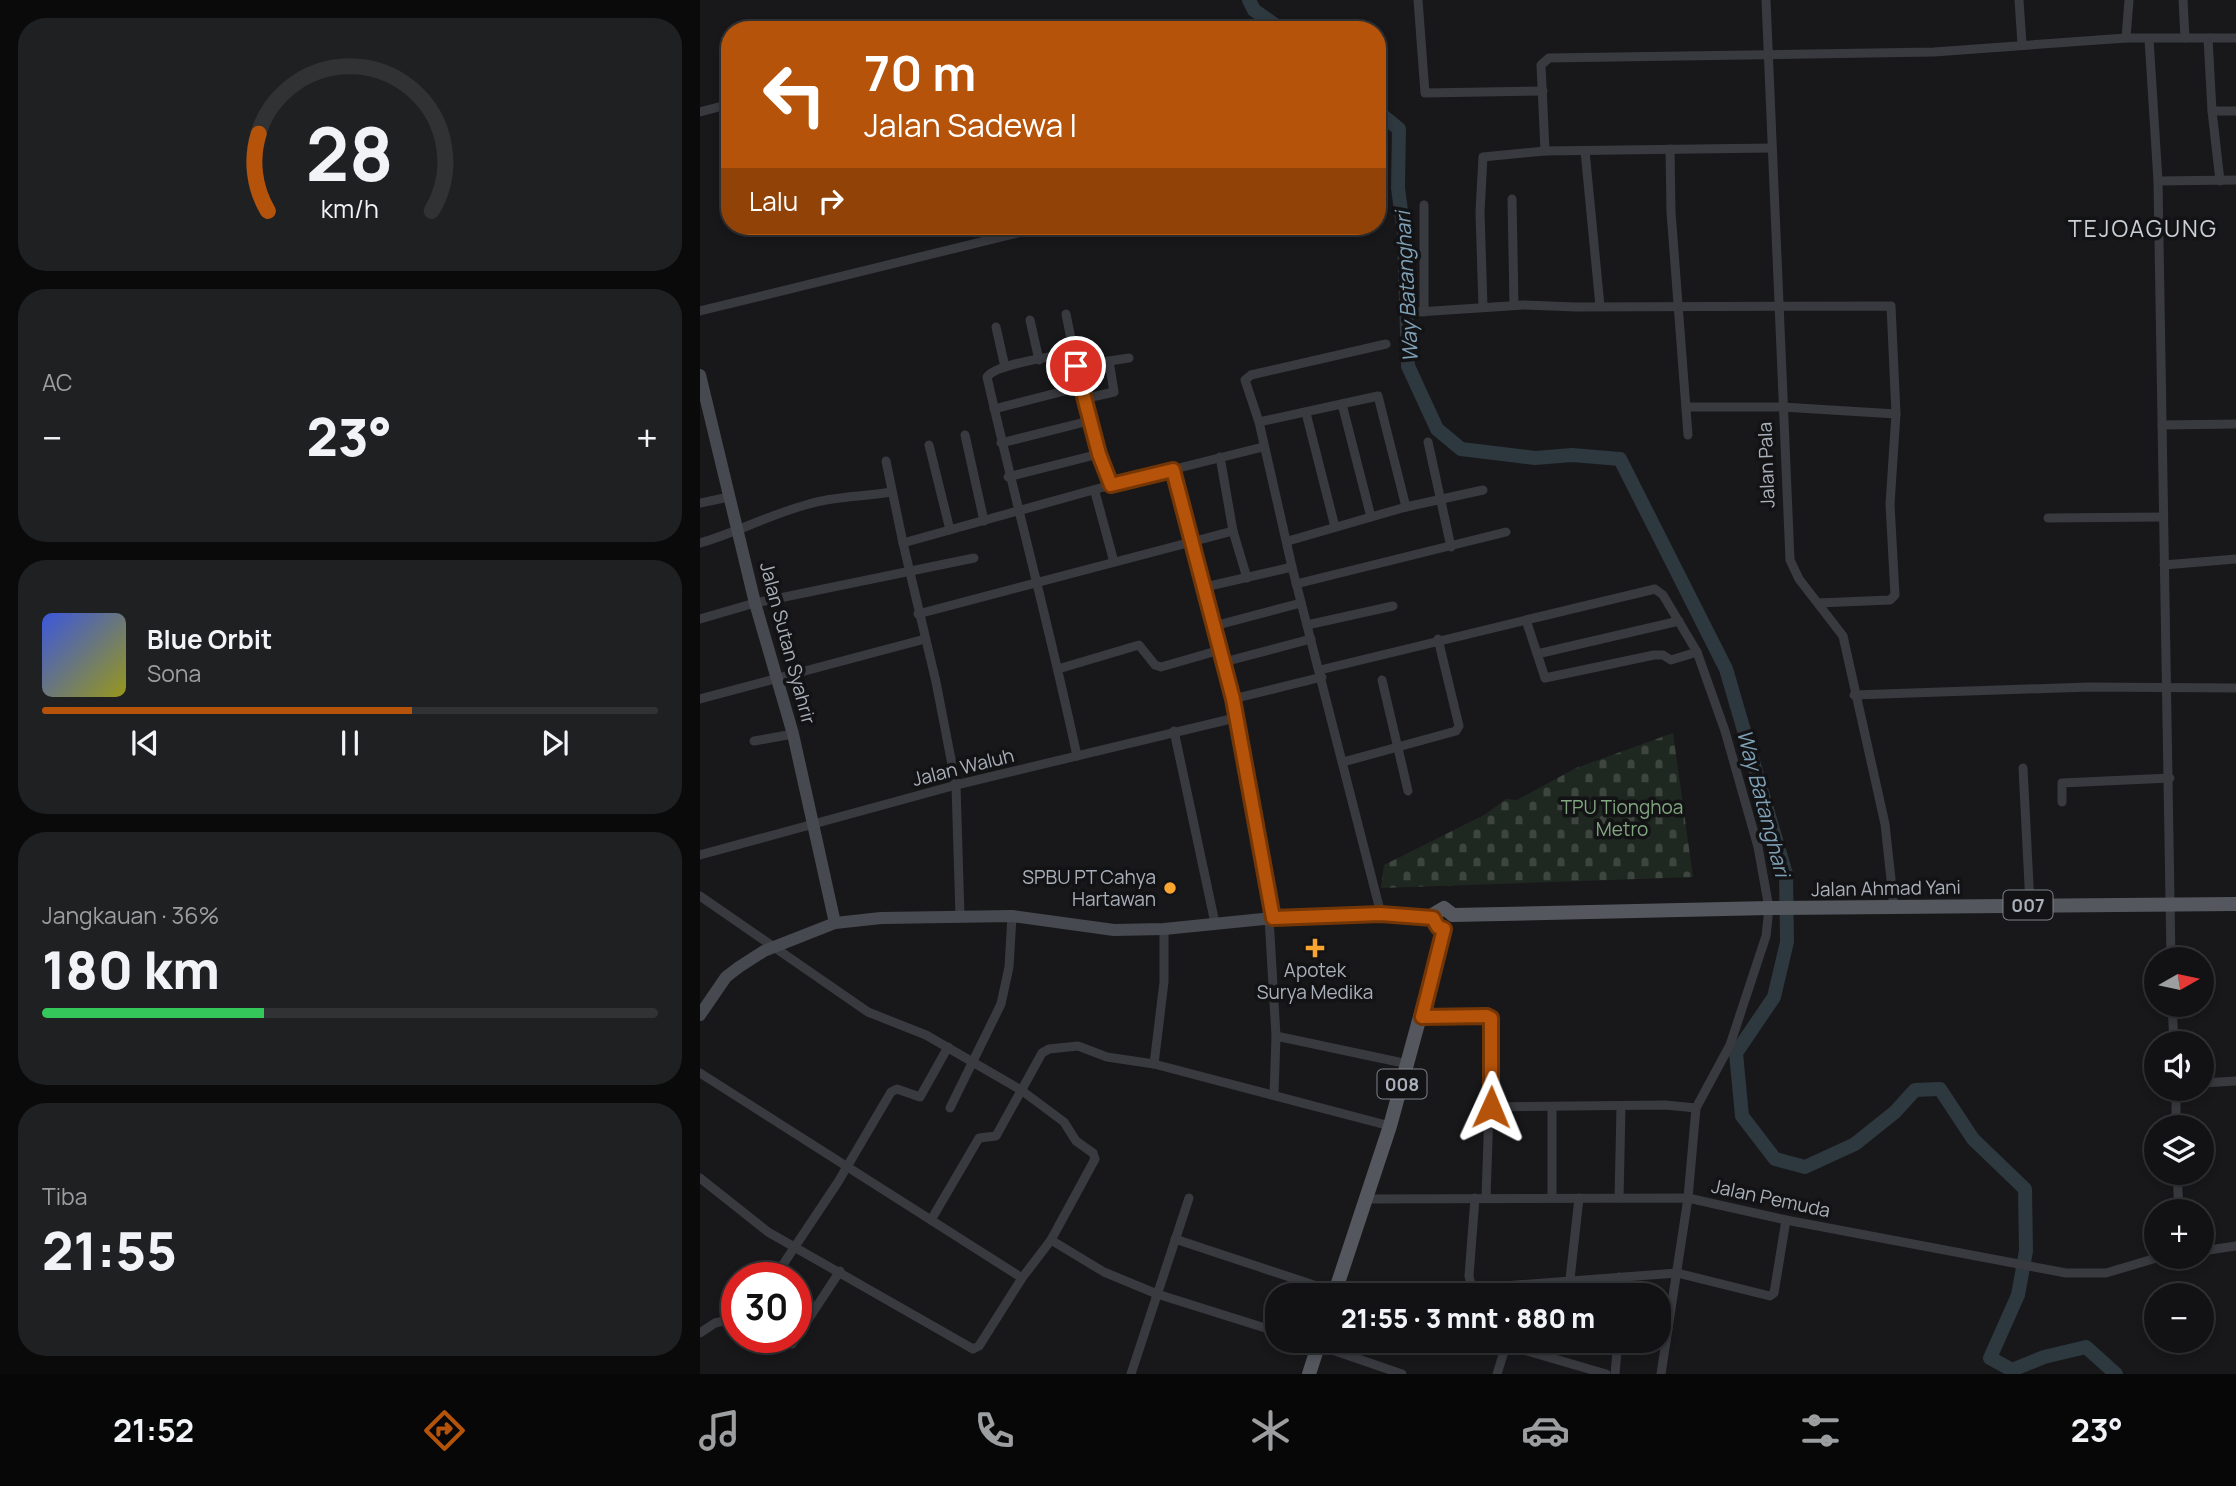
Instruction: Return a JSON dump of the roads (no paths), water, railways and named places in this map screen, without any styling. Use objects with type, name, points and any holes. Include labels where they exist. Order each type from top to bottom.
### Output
[{"type":"main road","name":"Jalan Ahmad Yani","points":[[1453,915],[1773,908],[2236,904]]},
{"type":"main road","points":[[1444,929],[1438,927],[1433,918],[1437,911],[1444,908],[1453,915]]},
{"type":"main road","name":"008","points":[[1341,1283],[1422,1017],[1444,929],[1453,923],[1453,915]]},
{"type":"main road","points":[[1309,1374],[1316,1353]]},
{"type":"street","points":[[1418,0],[1425,93],[1543,91]]},
{"type":"street","name":"Jalan Pala","points":[[1766,0],[1790,560],[1799,579],[1843,636],[1854,695],[1885,824],[1894,907]]},
{"type":"street","points":[[2019,0],[2022,44]]},
{"type":"street","points":[[2126,38],[2129,0]]},
{"type":"street","points":[[2183,0],[2185,38]]},
{"type":"street","points":[[1545,151],[1541,65],[1549,58],[1768,52],[1934,52],[2126,38],[2236,38]]},
{"type":"street","points":[[2208,38],[2212,111],[2220,181]]},
{"type":"street","points":[[2149,39],[2158,181],[2171,947]]},
{"type":"street","points":[[700,112],[721,106]]},
{"type":"street","points":[[2212,111],[2236,111]]},
{"type":"street","points":[[1483,307],[1480,212],[1483,157],[1545,151],[1772,148]]},
{"type":"street","points":[[1670,149],[1688,435]]},
{"type":"street","points":[[1585,151],[1600,306]]},
{"type":"street","points":[[2158,181],[2236,180]]},
{"type":"street","points":[[1512,200],[1514,305]]},
{"type":"street","points":[[1424,205],[1421,312],[1514,305],[1891,306],[1896,414],[1890,504],[1894,598],[1818,603]]},
{"type":"street","points":[[700,311],[1009,235]]},
{"type":"street","points":[[1066,314],[1083,399],[1111,485]]},
{"type":"street","points":[[1030,320],[1039,360]]},
{"type":"street","points":[[996,327],[1005,367]]},
{"type":"street","points":[[1381,914],[1296,584],[1259,422],[1246,384],[1247,377],[1386,344]]},
{"type":"street","points":[[1072,352],[1005,367],[991,372],[987,377],[1008,477],[1058,669],[1076,756]]},
{"type":"street","points":[[1076,366],[1129,358]]},
{"type":"street","points":[[1083,399],[1114,392],[1108,361]]},
{"type":"street","name":"Jalan Sutan Syahrir","points":[[700,375],[755,603],[793,734],[835,923]]},
{"type":"street","points":[[994,409],[1080,387]]},
{"type":"street","points":[[1259,422],[1376,395],[1379,397],[1406,507]]},
{"type":"street","points":[[1342,404],[1371,517]]},
{"type":"street","points":[[1686,407],[1782,407],[1896,414]]},
{"type":"street","points":[[1306,412],[1335,527]]},
{"type":"street","points":[[1001,443],[1089,421]]},
{"type":"street","points":[[2162,425],[2236,424]]},
{"type":"street","points":[[965,435],[984,521]]},
{"type":"street","points":[[1428,442],[1451,547]]},
{"type":"street","points":[[929,445],[950,530]]},
{"type":"street","points":[[903,542],[1263,447]]},
{"type":"street","points":[[1008,477],[1099,454]]},
{"type":"street","points":[[1220,457],[1233,531],[1247,578]]},
{"type":"street","points":[[886,461],[956,785],[960,917]]},
{"type":"street","points":[[1173,470],[1233,699],[1271,918],[1276,1036],[1274,1094]]},
{"type":"street","points":[[1288,541],[1406,507],[1483,490]]},
{"type":"street","points":[[700,543],[739,532],[750,525],[808,504],[891,492]]},
{"type":"street","points":[[1096,492],[1114,562]]},
{"type":"street","points":[[700,503],[729,497]]},
{"type":"street","points":[[2048,519],[2162,517]]},
{"type":"street","points":[[918,614],[1233,531]]},
{"type":"street","points":[[1296,584],[1506,532]]},
{"type":"street","points":[[700,619],[755,603],[974,558]]},
{"type":"street","points":[[2164,565],[2236,559]]},
{"type":"street","points":[[1205,587],[1292,567]]},
{"type":"street","points":[[1233,699],[1438,639],[1655,589],[1663,595],[1697,652],[1726,731],[1773,908],[1730,1045],[1715,1079],[1696,1108],[1688,1198],[1661,1374]]},
{"type":"street","points":[[1214,626],[1301,603]]},
{"type":"street","points":[[1307,625],[1393,606]]},
{"type":"street","points":[[1526,620],[1545,678],[1654,655],[1663,655],[1671,660],[1697,652]]},
{"type":"street","points":[[1537,654],[1679,621]]},
{"type":"street","points":[[700,699],[925,639]]},
{"type":"street","points":[[1224,662],[1311,639]]},
{"type":"street","points":[[1343,762],[1458,729],[1438,639]]},
{"type":"street","points":[[1058,669],[1139,645],[1155,664],[1161,667],[1220,650]]},
{"type":"street","points":[[1382,680],[1408,791]]},
{"type":"street","points":[[1854,695],[2168,687],[2236,688]]},
{"type":"street","name":"Jalan Waluh","points":[[700,855],[956,785],[1236,718]]},
{"type":"street","points":[[1174,732],[1215,923]]},
{"type":"street","points":[[754,741],[793,734]]},
{"type":"street","points":[[2023,768],[2030,905]]},
{"type":"street","points":[[2062,803],[2062,783],[2170,778]]},
{"type":"street","points":[[700,896],[868,1012],[948,1047],[1021,1090],[1064,1122],[1076,1141],[1095,1156],[1094,1163],[1051,1240],[1022,1278],[979,1346],[973,1349],[840,1271],[796,1249],[768,1231],[700,1178]]},
{"type":"street","points":[[700,1015],[726,976],[775,946],[835,923],[1012,916],[1084,928],[1164,929],[1271,918],[1381,914],[1433,918]]},
{"type":"street","points":[[950,1108],[975,1062],[1001,1004],[1009,967],[1012,916]]},
{"type":"street","points":[[1154,1064],[1164,982],[1164,929]]},
{"type":"street","points":[[1422,1017],[1491,1018],[1491,1107],[1486,1198]]},
{"type":"street","points":[[1276,1036],[1408,1064]]},
{"type":"street","points":[[931,1220],[979,1138],[996,1136],[1042,1053],[1049,1049],[1078,1046],[1107,1057],[1154,1064],[1390,1126]]},
{"type":"street","points":[[786,1262],[891,1092],[897,1089],[920,1097],[948,1047]]},
{"type":"street","points":[[700,1073],[1022,1278]]},
{"type":"street","points":[[2214,1082],[2236,1081]]},
{"type":"street","points":[[1491,1107],[1665,1105],[1696,1108]]},
{"type":"street","points":[[1552,1107],[1552,1198]]},
{"type":"street","points":[[1619,1198],[1621,1107]]},
{"type":"street","points":[[1130,1374],[1189,1198]]},
{"type":"street","points":[[1471,1283],[1475,1198]]},
{"type":"street","points":[[1570,1279],[1579,1198]]},
{"type":"street","name":"Jalan Pemuda","points":[[1365,1199],[1688,1198],[1786,1220],[2053,1271],[2085,1275],[2106,1273],[2144,1262]]},
{"type":"street","points":[[1541,1283],[1676,1273],[1772,1296],[1786,1220]]},
{"type":"street","points":[[1175,1239],[1305,1283]]},
{"type":"street","points":[[1051,1240],[1104,1272],[1157,1294],[1265,1328]]},
{"type":"street","points":[[2214,1249],[2236,1246]]},
{"type":"street","points":[[812,1314],[840,1271]]},
{"type":"street","points":[[1619,1278],[1619,1283]]},
{"type":"street","points":[[700,1333],[721,1322]]},
{"type":"street","points":[[1346,1353],[1402,1374]]},
{"type":"street","points":[[1497,1374],[1504,1353]]},
{"type":"street","points":[[1539,1353],[1606,1374]]},
{"type":"street","points":[[1615,1374],[1617,1353]]},
{"type":"waterway","name":"Way Batanghari","points":[[1249,0],[1254,10],[1269,21]]},
{"type":"waterway","name":"Way Batanghari","points":[[1386,118],[1399,129],[1398,188],[1404,233],[1408,366],[1437,429],[1461,449],[1535,458],[1572,455],[1620,459],[1726,669],[1786,874],[1787,942],[1774,997],[1736,1053],[1742,1116],[1775,1159],[1805,1167],[1855,1144],[1895,1112],[1915,1090],[1940,1089],[1973,1139],[2025,1189],[2026,1251],[2018,1295],[1990,1358],[2012,1370],[2044,1357],[2086,1347],[2116,1374]]},
{"type":"place","name":"SPBU PT Cahya Hartawan","points":[[1170,888]]},
{"type":"place","name":"Apotek Surya Medika","points":[[1315,948]]},
{"type":"district","name":"TEJOAGUNG","points":[[2143,228]]},
{"type":"park label","name":"TPU Tionghoa Metro","points":[[1622,818]]}]
